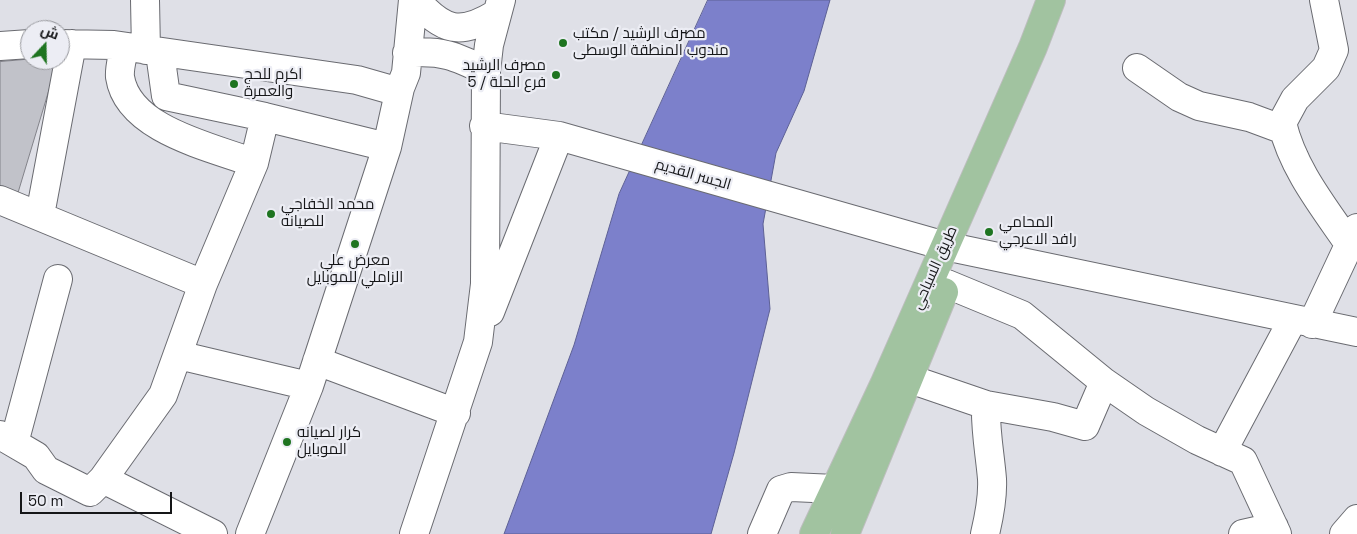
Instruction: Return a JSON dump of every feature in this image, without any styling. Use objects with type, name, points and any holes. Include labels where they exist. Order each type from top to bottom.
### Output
[{"type":"main road","name":"طريق السياحي","points":[[845,534],[910,379],[947,284],[953,247],[1051,0]]},
{"type":"main road","name":"طريق السياحي","points":[[814,534],[953,247],[1067,0]]},
{"type":"street","points":[[145,0],[143,50],[166,96],[265,117],[387,147]]},
{"type":"street","points":[[414,0],[433,19],[454,29],[478,26],[498,7]]},
{"type":"street","points":[[250,534],[309,386],[387,147],[399,92],[406,73],[414,0]]},
{"type":"street","points":[[1222,452],[1303,322],[1353,236],[1311,189],[1287,144],[1282,123],[1295,100],[1326,68],[1334,50],[1324,0]]},
{"type":"street","points":[[478,342],[485,284],[484,126],[486,71],[498,7]]},
{"type":"street","points":[[70,44],[143,50],[357,80],[399,92]]},
{"type":"street","points":[[0,46],[20,45]]},
{"type":"street","points":[[143,50],[120,78],[130,100],[143,116],[160,128],[254,163]]},
{"type":"street","points":[[408,53],[449,54],[486,71]]},
{"type":"street","points":[[1137,68],[1179,97],[1199,106],[1249,117],[1284,130]]},
{"type":"street","points":[[40,215],[62,70]]},
{"type":"street","points":[[97,486],[163,395],[203,284],[254,163],[265,117]]},
{"type":"street","name":"الجسر القديم","points":[[484,126],[559,136],[827,214],[953,247],[1357,332]]},
{"type":"street","points":[[414,534],[456,413],[478,342],[559,136]]},
{"type":"street","points":[[0,200],[203,284]]},
{"type":"street","points":[[58,279],[7,439],[36,456],[46,470],[97,486],[213,534]]},
{"type":"street","points":[[947,284],[1022,315],[1104,382],[1146,411],[1222,452],[1243,461],[1275,530],[1243,534]]},
{"type":"street","points":[[178,355],[309,386]]},
{"type":"street","points":[[317,361],[456,413]]},
{"type":"street","points":[[910,379],[986,404],[1053,416],[1085,426],[1104,382]]},
{"type":"street","points":[[985,534],[990,514],[992,481],[985,434],[986,404]]},
{"type":"street","points":[[762,534],[781,490],[791,487],[836,489]]},
{"type":"street","points":[[1344,534],[1357,519]]},
{"type":"water","points":[[708,0],[830,0],[804,91],[776,153],[763,224],[770,309],[734,453],[711,534],[504,534],[574,345],[619,194]]},
{"type":"building","points":[[20,60],[20,70],[55,70],[17,196],[0,191],[0,62]]},
{"type":"place","name":"مصرف الرشيد / مكتب مندوب المنطقة الوسطى","points":[[563,43]]},
{"type":"place","name":"مصرف الرشيد فرع الحلة / 5","points":[[556,75]]},
{"type":"place","name":"اكرم للحج والعمرة","points":[[234,84]]},
{"type":"place","name":"محمد الخفاجي للصيانه","points":[[271,214]]},
{"type":"place","name":"المحامي رافد الاعرجي","points":[[989,232]]},
{"type":"place","name":"معرض علي الزاملي للموبايل","points":[[355,244]]},
{"type":"place","name":"كرار لصيانه الموبايل","points":[[287,442]]}]
